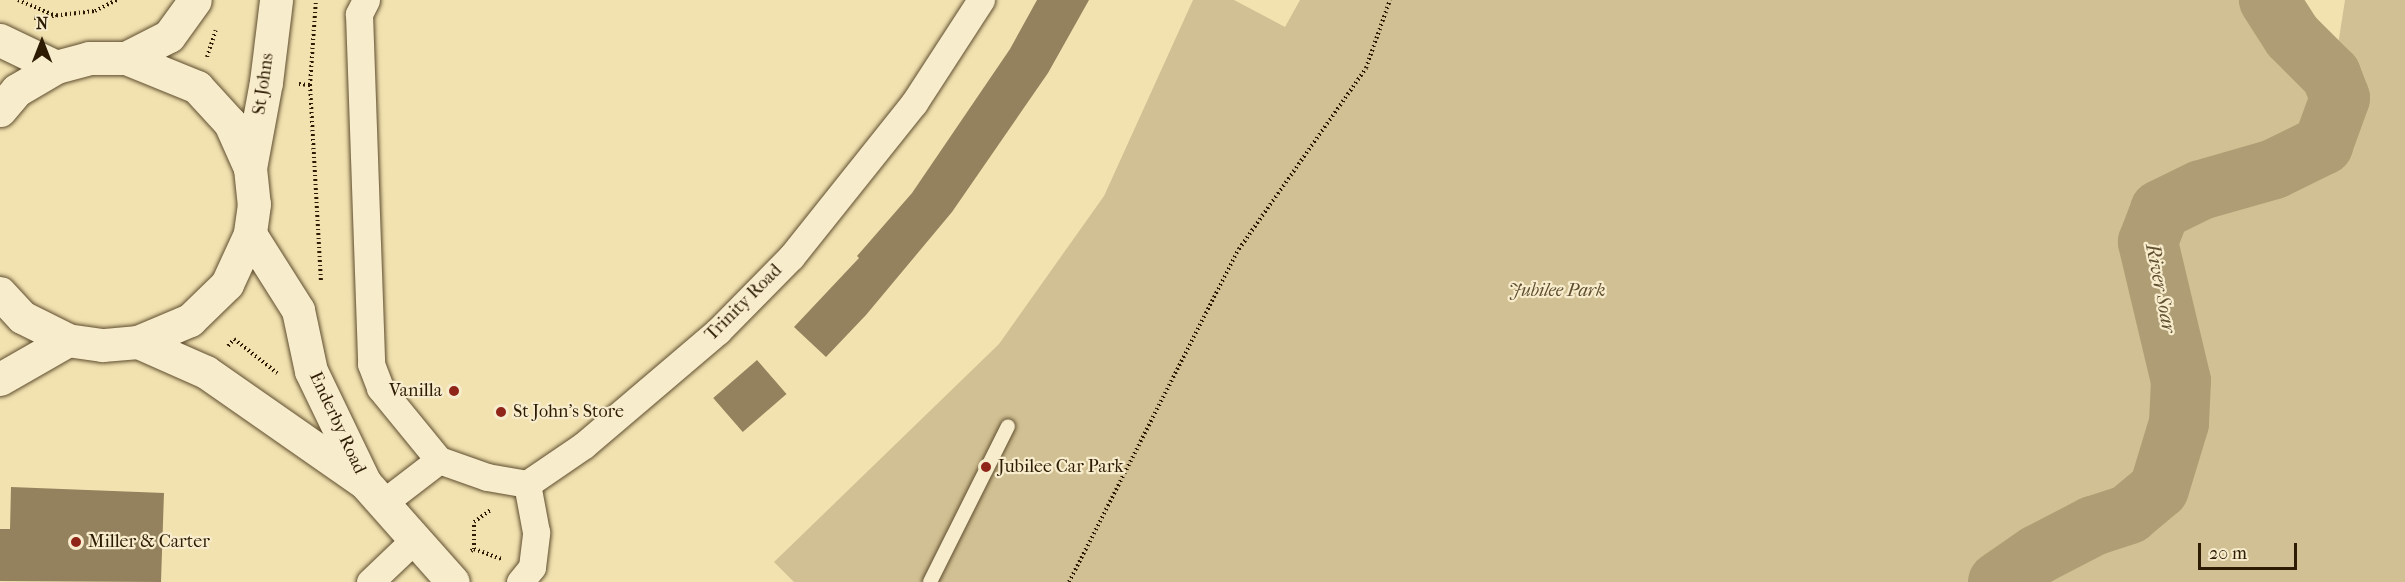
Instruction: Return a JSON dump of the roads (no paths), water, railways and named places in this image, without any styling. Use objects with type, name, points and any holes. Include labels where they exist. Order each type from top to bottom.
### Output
[{"type":"main road","points":[[126,58],[169,36],[195,0]]},
{"type":"main road","name":"St Johns","points":[[250,168],[266,82],[276,0]]},
{"type":"main road","points":[[0,40],[56,67]]},
{"type":"main road","points":[[0,110],[17,90],[56,67],[89,58],[126,58],[197,87],[230,123],[250,168],[254,204],[250,234],[227,284],[190,321],[138,342],[102,345],[68,340],[22,317],[0,293]]},
{"type":"main road","name":"Enderby Road","points":[[250,234],[298,310],[311,370],[374,493]]},
{"type":"main road","points":[[0,379],[68,340]]},
{"type":"main road","name":"Enderby Road","points":[[138,342],[206,372],[374,493],[449,577]]},
{"type":"street","points":[[366,0],[359,14],[372,364],[380,388],[439,460],[487,477],[527,484],[536,532],[531,577]]},
{"type":"street","name":"Trinity Road","points":[[527,484],[584,445],[693,352],[790,257],[915,103],[981,0]]},
{"type":"street","points":[[374,493],[439,460]]},
{"type":"street","points":[[371,582],[415,539]]},
{"type":"lane","points":[[930,582],[1008,426]]},
{"type":"waterway","name":"River Soar","points":[[1998,582],[2037,555],[2093,526],[2129,514],[2159,489],[2179,423],[2181,381],[2148,242],[2160,210],[2201,190],[2274,169],[2323,145],[2340,98],[2331,75],[2292,36],[2269,0]]},
{"type":"place","name":"Vanilla","points":[[454,391]]},
{"type":"place","name":"St John's Store","points":[[501,412]]},
{"type":"place","name":"Jubilee Car Park","points":[[986,467]]},
{"type":"place","name":"Miller & Carter","points":[[76,542]]},
{"type":"park label","name":"Jubilee Park","points":[[1557,291]]}]
